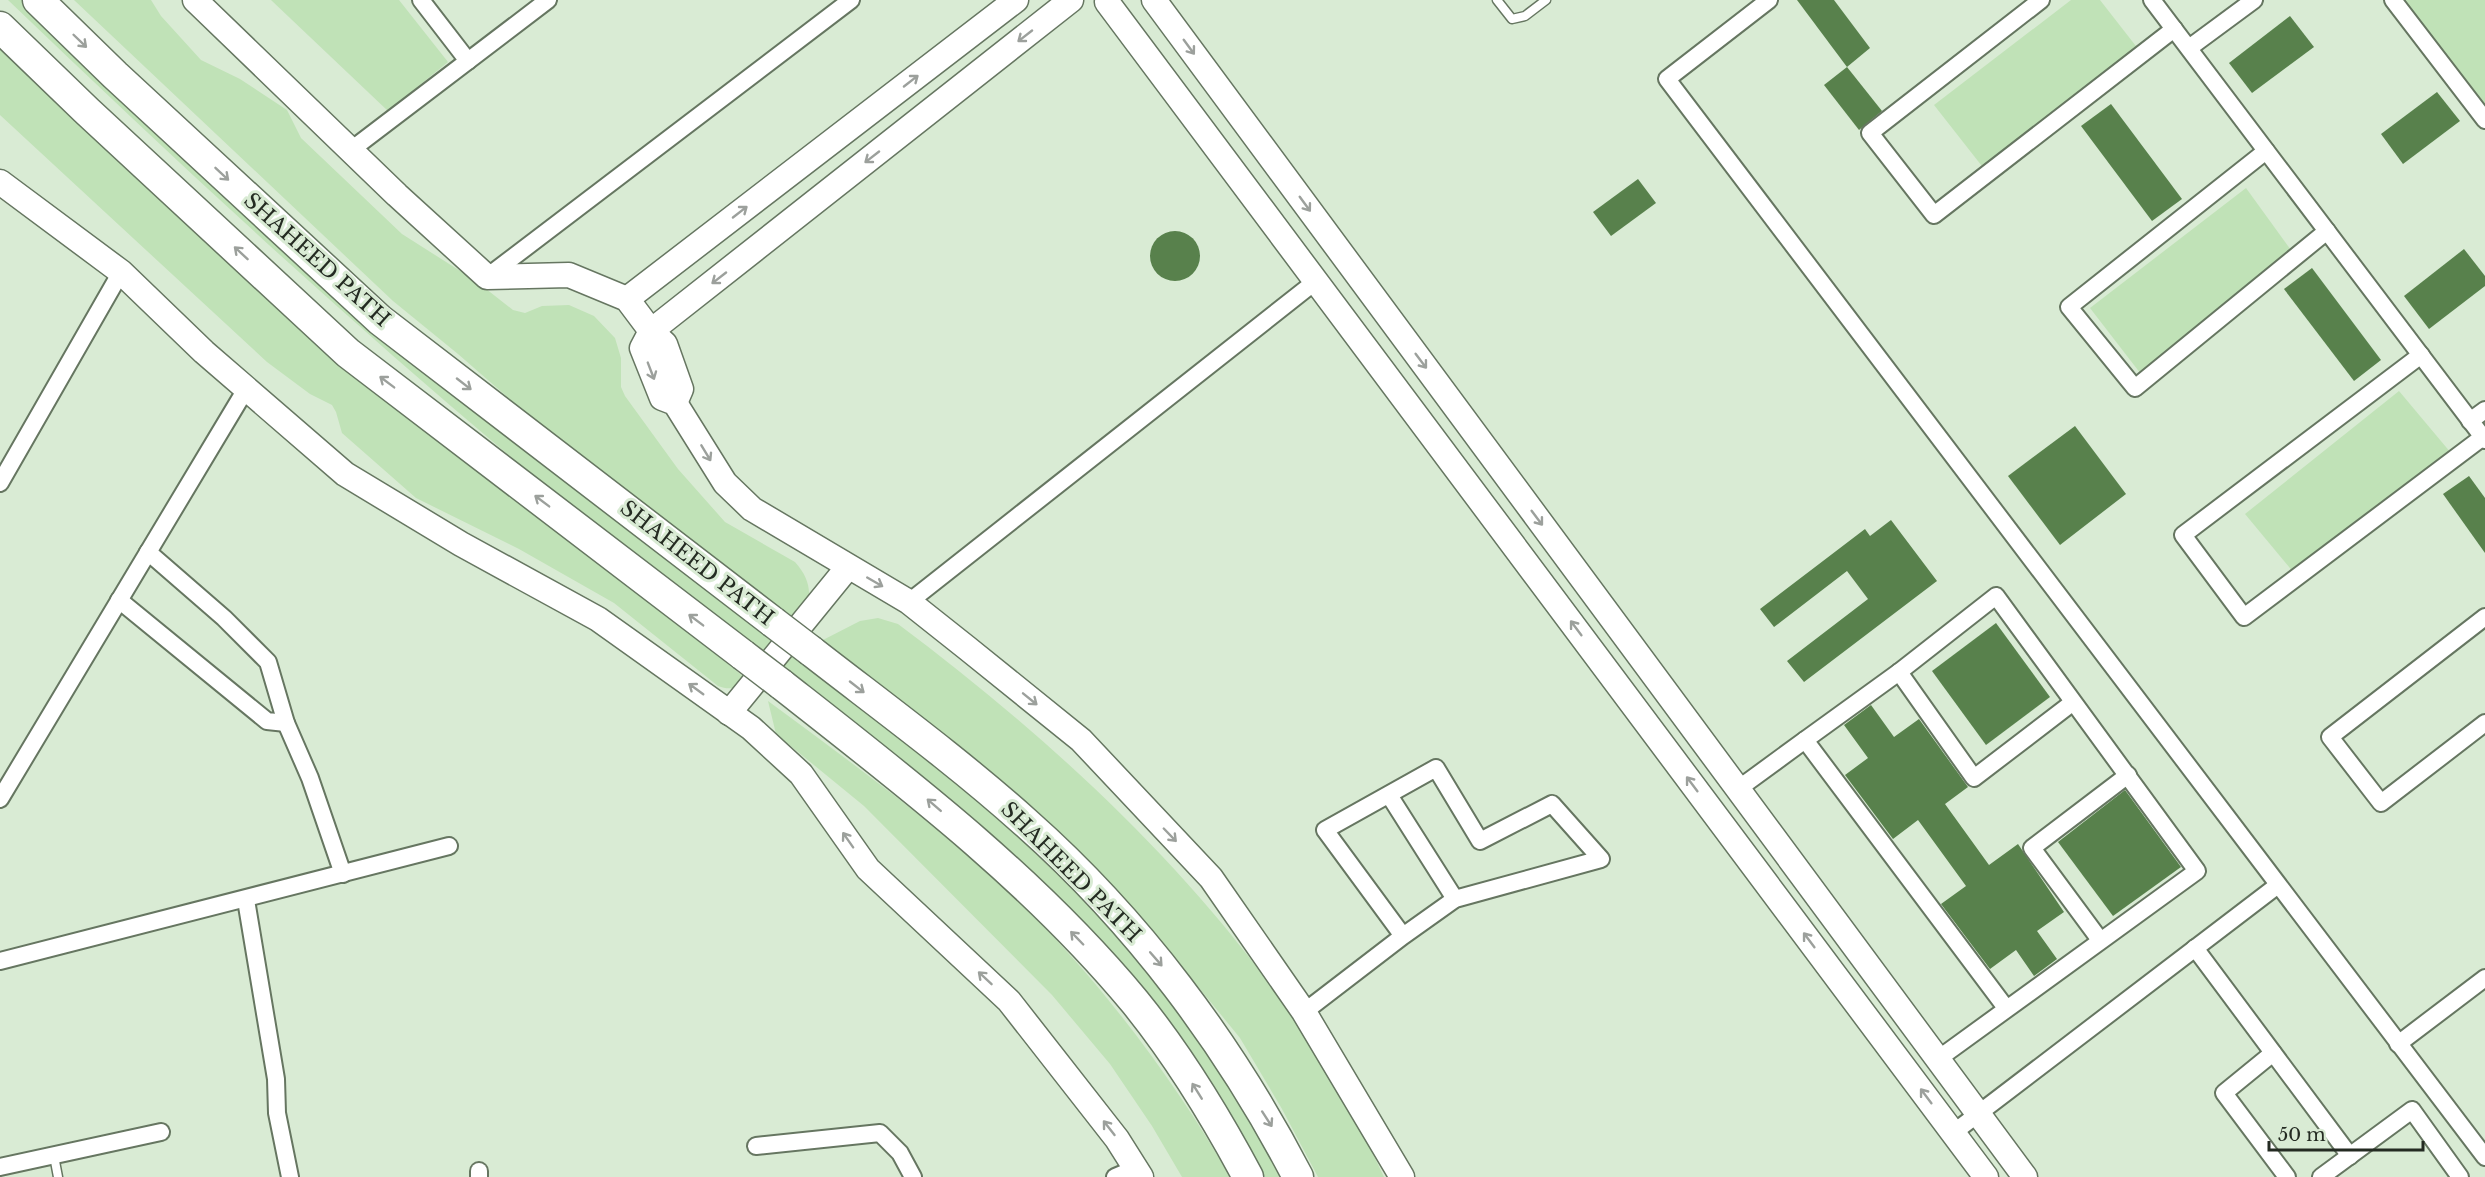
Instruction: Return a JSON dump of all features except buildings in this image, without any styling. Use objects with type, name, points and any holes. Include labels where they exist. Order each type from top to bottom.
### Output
[{"type":"highway","name":"SHAHEED PATH","points":[[38,0],[115,75],[380,320],[811,651],[952,761],[1025,822],[1118,915],[1169,974],[1272,1127],[1298,1177]]},
{"type":"highway","name":"SHAHEED PATH","points":[[0,27],[87,111],[348,353],[782,684],[992,854],[1080,941],[1136,1003],[1181,1066],[1233,1148],[1248,1177]]},
{"type":"street","points":[[195,0],[487,277],[569,275],[627,299],[651,331],[665,344],[681,389],[675,404],[725,483],[752,509],[909,602],[1081,740],[1211,878],[1304,1012],[1402,1177]]},
{"type":"street","points":[[421,0],[468,61]]},
{"type":"street","points":[[351,150],[548,0]]},
{"type":"street","points":[[487,277],[851,0]]},
{"type":"street","points":[[627,299],[1017,0]]},
{"type":"street","points":[[651,331],[1071,0]]},
{"type":"street","points":[[1082,0],[1101,3],[1111,1],[1316,280],[1986,1177]]},
{"type":"street","points":[[1155,0],[2025,1177]]},
{"type":"street","points":[[1769,0],[1667,79],[2485,1157]]},
{"type":"street","points":[[2041,0],[1870,133],[1934,215],[2174,29]]},
{"type":"street","points":[[2152,0],[2421,355],[2484,439],[2244,617],[2182,535],[2421,355]]},
{"type":"street","points":[[2188,48],[2254,0]]},
{"type":"street","points":[[2393,0],[2485,120]]},
{"type":"street","points":[[2266,151],[2069,307],[2135,388],[2327,231]]},
{"type":"street","points":[[0,182],[121,272],[204,352],[345,474],[461,544],[598,619],[750,728],[801,774],[868,869],[1009,1001],[1117,1138],[1130,1174]]},
{"type":"street","points":[[0,483],[121,272]]},
{"type":"street","points":[[909,602],[1316,280]]},
{"type":"street","points":[[0,799],[246,389]]},
{"type":"street","points":[[2470,421],[2485,410]]},
{"type":"street","points":[[148,552],[224,618],[268,662],[286,723],[310,778],[343,874]]},
{"type":"street","points":[[729,713],[849,567]]},
{"type":"street","points":[[1738,789],[1899,672],[1996,597],[2072,703],[2128,775],[2197,871],[1938,1059]]},
{"type":"street","points":[[119,600],[267,721],[286,723]]},
{"type":"street","points":[[2485,617],[2330,737],[2381,803],[2485,723]]},
{"type":"street","points":[[1899,672],[1974,778],[2072,703]]},
{"type":"street","points":[[1805,740],[2006,1008]]},
{"type":"street","points":[[1304,1012],[1455,899],[1600,859],[1552,804],[1480,841],[1436,768],[1325,830],[1403,936]]},
{"type":"street","points":[[2100,940],[2032,848],[2128,775]]},
{"type":"street","points":[[1389,795],[1455,899]]},
{"type":"street","points":[[0,961],[246,900],[449,846]]},
{"type":"street","points":[[1953,1133],[2278,885]]},
{"type":"street","points":[[246,900],[276,1079],[277,1113],[290,1177]]},
{"type":"street","points":[[2195,948],[2350,1156]]},
{"type":"street","points":[[2398,1044],[2485,978]]},
{"type":"street","points":[[2273,1053],[2224,1094],[2287,1177]]},
{"type":"street","points":[[2321,1177],[2412,1110],[2453,1175]]},
{"type":"street","points":[[0,1167],[160,1132]]},
{"type":"street","points":[[756,1146],[880,1133],[900,1153],[913,1177]]},
{"type":"lane","points":[[1497,0],[1512,19],[1525,16],[1546,0]]},
{"type":"lane","points":[[54,1156],[58,1177]]},
{"type":"green space","points":[[8,0],[30,0],[182,142],[1056,864],[1205,1043],[1283,1177],[1265,1177],[1241,1136],[1078,919],[1001,845],[668,584],[487,437],[278,253]]},
{"type":"green space","points":[[74,0],[151,0],[161,16],[201,60],[240,79],[287,110],[301,138],[402,234],[476,281],[513,310],[525,313],[542,306],[569,305],[594,316],[615,338],[621,358],[621,387],[625,396],[678,469],[725,522],[795,562],[801,569],[808,584],[809,599],[799,622],[774,606],[566,448],[393,301]]},
{"type":"green space","points":[[271,0],[399,0],[448,62],[388,111]]},
{"type":"green space","points":[[2071,0],[2100,0],[2139,50],[1985,170],[1934,105]]},
{"type":"green space","points":[[2402,0],[2485,0],[2485,109]]},
{"type":"green space","points":[[0,31],[690,633],[750,682],[731,688],[718,686],[614,603],[519,549],[416,498],[342,433],[332,405],[310,394],[267,362],[0,115]]},
{"type":"green space","points":[[2246,188],[2296,257],[2144,378],[2090,308]]},
{"type":"green space","points":[[2399,391],[2451,453],[2294,573],[2245,514]]},
{"type":"green space","points":[[878,618],[898,624],[1042,741],[1111,804],[1176,871],[1237,941],[1292,1016],[1342,1094],[1384,1177],[1318,1177],[1282,1109],[1240,1038],[1142,918],[1098,873],[821,641],[860,621]]},
{"type":"green space","points":[[768,701],[912,809],[981,867],[1046,929],[1097,986],[1146,1048],[1191,1112],[1230,1177],[1182,1177],[1152,1126],[1110,1064],[1052,995],[864,806],[776,734]]}]
